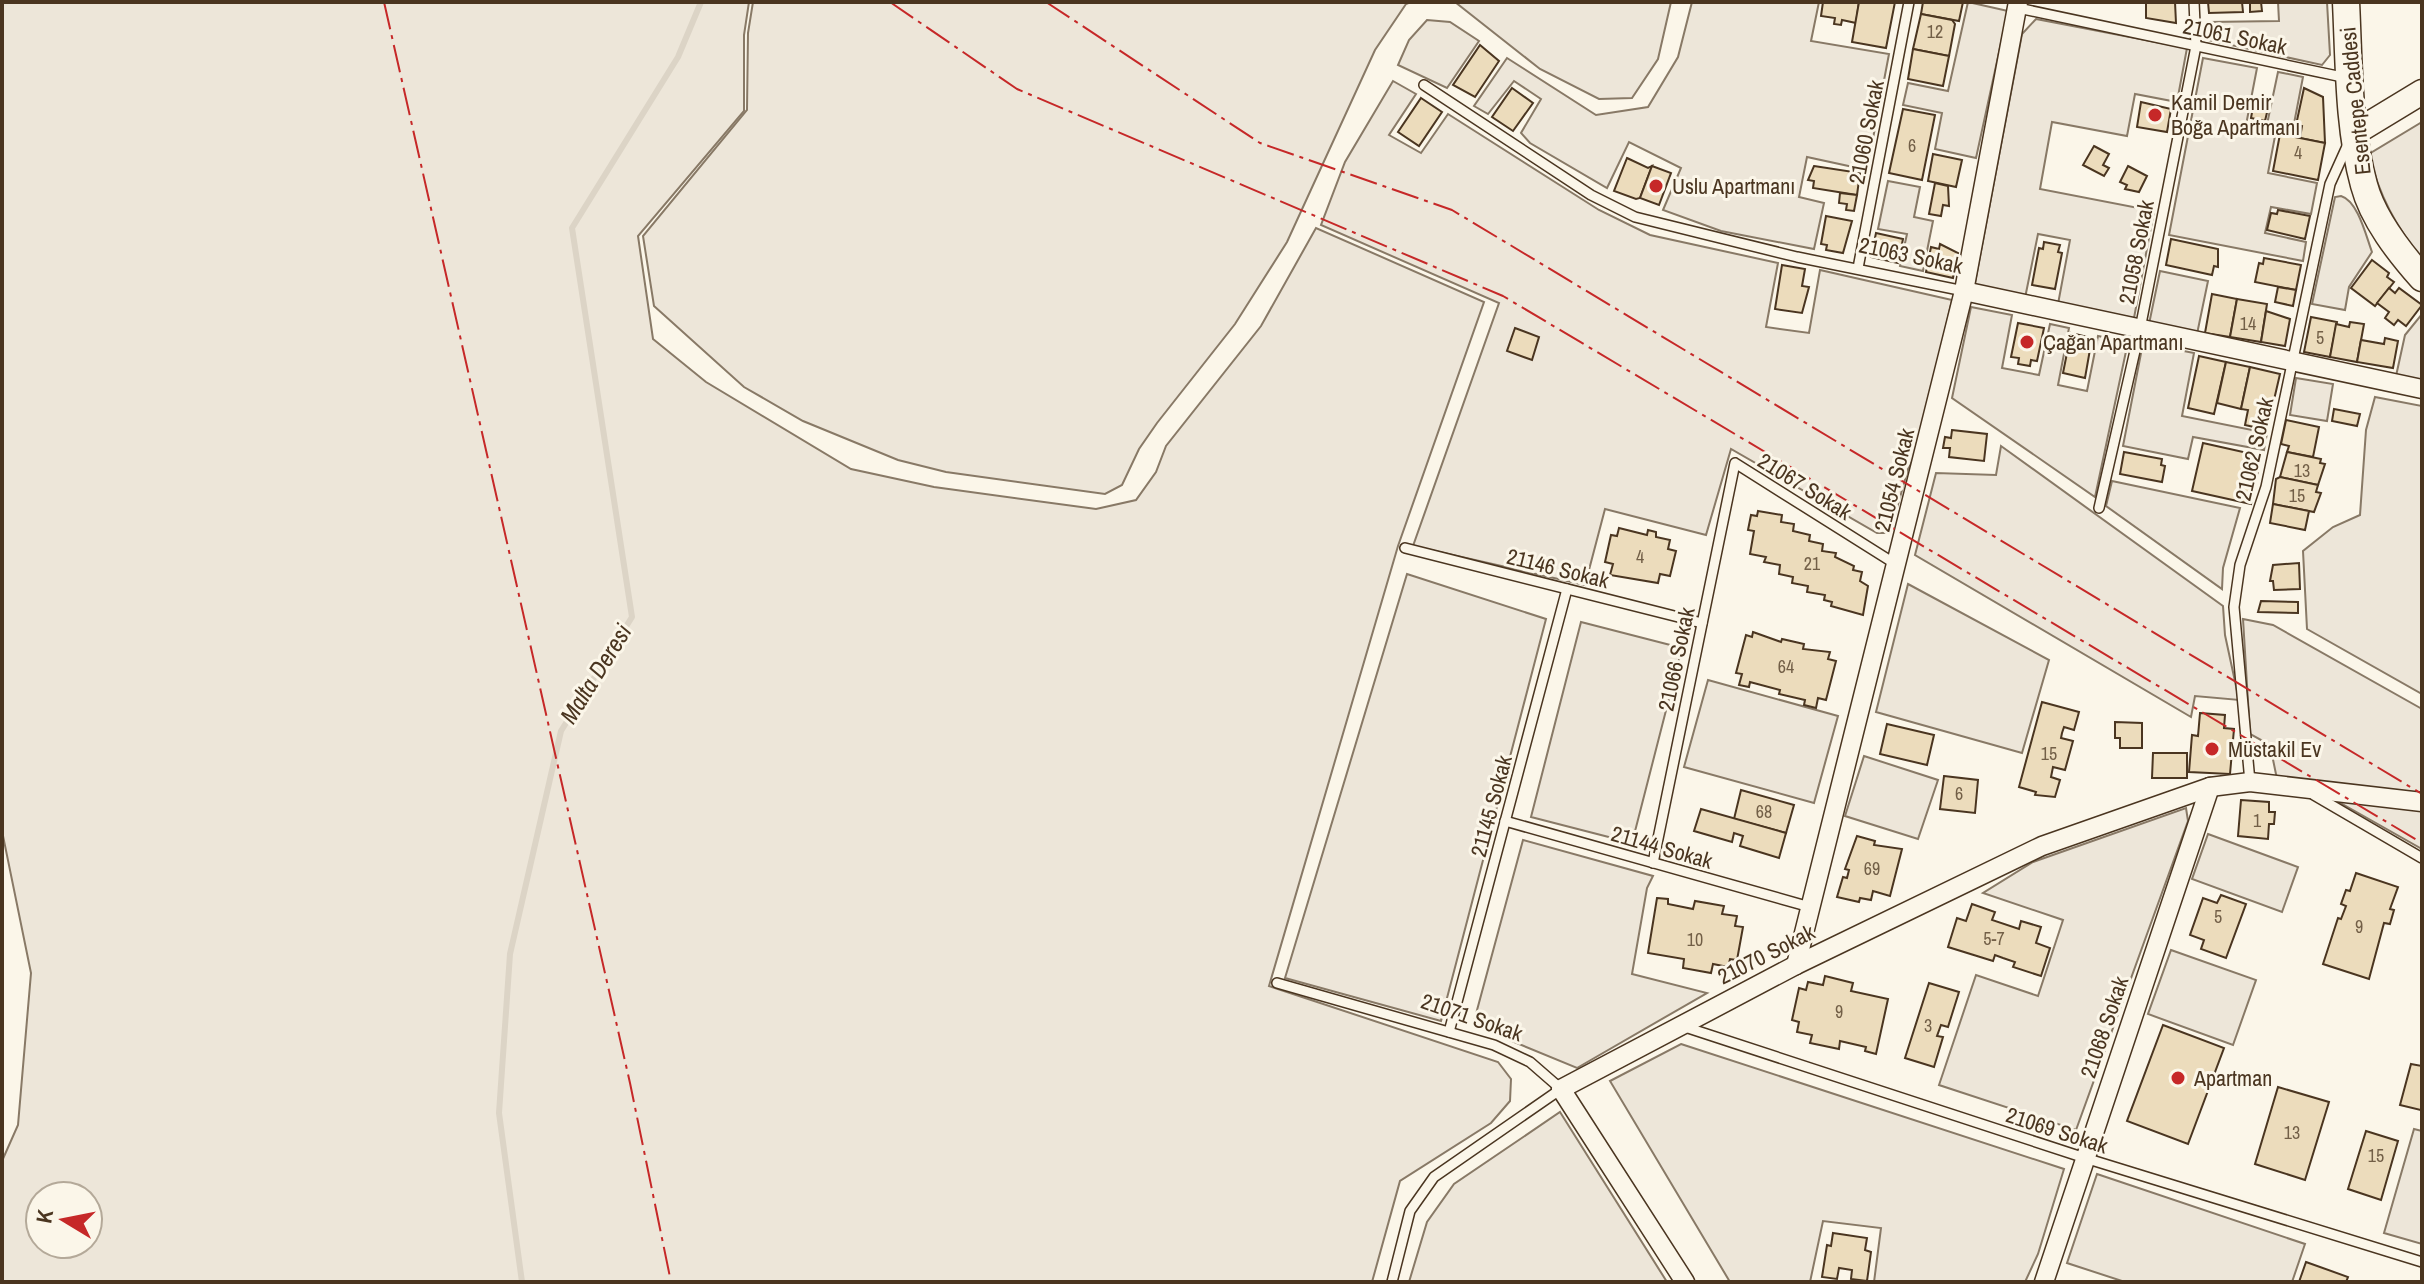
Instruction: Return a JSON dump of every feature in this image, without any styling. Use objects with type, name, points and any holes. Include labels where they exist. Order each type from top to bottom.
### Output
[{"type":"main road","name":"Esentepe Caddesi","points":[[2346,2],[2350,79],[2364,188],[2383,227],[2422,278]]},
{"type":"street","name":"21054 Sokak","points":[[1796,965],[1964,291],[2018,5]]},
{"type":"street","points":[[2356,132],[2422,92]]},
{"type":"street","name":"21063 Sokak","points":[[1964,291],[2422,389]]},
{"type":"street","name":"21070 Sokak","points":[[1561,1089],[1796,965],[2042,846],[2210,787],[2250,782],[2422,802]]},
{"type":"street","name":"21068 Sokak","points":[[2048,1281],[2085,1158],[2210,787]]},
{"type":"street","name":"21071 Sokak","points":[[1561,1089],[1685,1282]]},
{"type":"lane","name":"21060 Sokak","points":[[1858,268],[1909,2]]},
{"type":"lane","name":"21058 Sokak","points":[[2099,508],[2140,329],[2196,46],[2194,2]]},
{"type":"lane","name":"21061 Sokak","points":[[2018,5],[2350,79]]},
{"type":"lane","name":"21063 Sokak","points":[[1424,85],[1591,195],[1635,217],[1797,257],[1964,291]]},
{"type":"lane","name":"21062 Sokak","points":[[2250,782],[2234,607],[2235,586],[2266,487],[2334,170],[2356,132]]},
{"type":"lane","name":"21067 Sokak","points":[[1735,463],[1897,565]]},
{"type":"lane","name":"21066 Sokak","points":[[1653,863],[1735,463]]},
{"type":"lane","name":"21146 Sokak","points":[[1405,548],[1702,623]]},
{"type":"lane","name":"21145 Sokak","points":[[1449,1032],[1567,589]]},
{"type":"lane","points":[[2300,787],[2422,858]]},
{"type":"lane","name":"21144 Sokak","points":[[1505,821],[1810,907]]},
{"type":"lane","name":"21071 Sokak","points":[[1277,983],[1494,1045],[1530,1062],[1561,1089]]},
{"type":"lane","name":"21069 Sokak","points":[[1682,1026],[2085,1158],[2422,1262]]},
{"type":"lane","name":"21070 Sokak","points":[[1392,1282],[1410,1211],[1434,1177],[1561,1089]]},
{"type":"shaded area","points":[[2,2],[749,2],[744,35],[744,111],[638,236],[653,339],[706,382],[851,469],[934,487],[1096,509],[1136,500],[1156,472],[1166,446],[1261,326],[1316,228],[1484,302],[1398,546],[1269,986],[1498,1062],[1511,1079],[1510,1101],[1491,1123],[1400,1181],[1372,1282],[2,1282],[2,1161],[18,1125],[31,973],[2,831]]},
{"type":"shaded area","points":[[753,2],[1411,2],[1406,4],[1375,50],[1287,242],[1235,324],[1139,449],[1122,485],[1105,494],[946,472],[898,460],[803,421],[744,387],[654,306],[643,236],[747,110],[748,33]]},
{"type":"shaded area","points":[[1455,2],[1671,2],[1658,59],[1632,98],[1599,99],[1540,69]]},
{"type":"shaded area","points":[[1692,2],[1819,2],[1811,41],[1889,54],[1867,170],[1807,157],[1799,197],[1824,203],[1814,249],[1721,231],[1663,210],[1681,168],[1629,142],[1607,188],[1530,143],[1521,133],[1541,99],[1514,81],[1488,114],[1474,106],[1507,58],[1596,115],[1648,107],[1678,57]]},
{"type":"shaded area","points":[[1968,2],[2008,11],[1976,158],[1935,149],[1942,113],[1903,105],[1908,83],[1948,91]]},
{"type":"shaded area","points":[[2278,2],[2327,2],[2330,55],[2322,65],[2208,40],[2208,22],[2279,21]]},
{"type":"shaded area","points":[[2036,19],[2187,48],[2177,102],[2135,94],[2127,136],[2052,122],[2040,189],[2154,211],[2134,318],[2058,304],[2070,240],[2038,234],[2025,298],[1974,288],[2022,34]]},
{"type":"shaded area","points":[[1427,20],[1450,22],[1479,41],[1447,88],[1398,65],[1409,40]]},
{"type":"shaded area","points":[[2203,58],[2257,68],[2246,125],[2266,129],[2278,72],[2303,77],[2292,134],[2276,131],[2268,173],[2317,183],[2311,214],[2271,207],[2265,233],[2306,242],[2303,261],[2169,235]]},
{"type":"shaded area","points":[[1393,81],[1416,94],[1389,135],[1421,153],[1448,114],[1599,210],[1650,235],[1778,263],[1766,327],[1809,333],[1820,270],[1952,300],[1917,452],[1908,469],[1890,533],[1877,533],[1731,449],[1706,535],[1605,509],[1585,585],[1413,546],[1499,303],[1321,225],[1345,162]]},
{"type":"shaded area","points":[[2422,122],[2422,259],[2390,210],[2369,154]]},
{"type":"shaded area","points":[[1888,181],[1920,187],[1914,217],[1933,221],[1923,271],[1900,266],[1907,234],[1878,229]]},
{"type":"shaded area","points":[[2341,196],[2357,212],[2372,252],[2349,287],[2345,310],[2312,304],[2335,197]]},
{"type":"shaded area","points":[[2160,271],[2208,281],[2197,334],[2149,324]]},
{"type":"shaded area","points":[[1971,307],[2012,315],[2002,368],[2039,375],[2050,324],[2069,328],[2058,385],[2087,391],[2098,336],[2128,342],[2095,497],[1952,398]]},
{"type":"shaded area","points":[[2422,314],[2422,381],[2396,376],[2405,335]]},
{"type":"shaded area","points":[[2143,343],[2194,353],[2182,416],[2267,433],[2264,450],[2193,437],[2188,459],[2123,446]]},
{"type":"shaded area","points":[[2296,378],[2333,384],[2327,421],[2290,415]]},
{"type":"shaded area","points":[[2375,397],[2422,406],[2422,694],[2307,629],[2303,551],[2333,527],[2360,515],[2366,430]]},
{"type":"shaded area","points":[[2001,446],[2223,606],[2225,635],[2239,700],[2195,696],[2191,717],[1915,555],[1936,473],[1996,475]]},
{"type":"shaded area","points":[[2112,481],[2240,508],[2223,568],[2222,589],[2106,506]]},
{"type":"shaded area","points":[[1407,574],[1546,619],[1441,1021],[1285,978]]},
{"type":"shaded area","points":[[1908,584],[2049,660],[2022,753],[1876,712]]},
{"type":"shaded area","points":[[2243,619],[2273,625],[2422,709],[2422,796],[2277,779],[2270,745],[2250,734]]},
{"type":"shaded area","points":[[1581,622],[1682,648],[1632,843],[1531,817]]},
{"type":"shaded area","points":[[1708,680],[1838,716],[1814,803],[1684,767]]},
{"type":"shaded area","points":[[1864,756],[1938,780],[1918,839],[1845,816]]},
{"type":"shaded area","points":[[2337,801],[2422,810],[2422,849]]},
{"type":"shaded area","points":[[2186,808],[2188,821],[2076,1130],[1939,1085],[1976,975],[2038,996],[2063,920],[1983,893],[2033,862]]},
{"type":"shaded area","points":[[2208,834],[2298,867],[2282,912],[2192,879]]},
{"type":"shaded area","points":[[1523,840],[1653,876],[1647,888],[1632,974],[1707,993],[1577,1068],[1473,1025]]},
{"type":"shaded area","points":[[2171,950],[2256,980],[2233,1045],[2148,1014]]},
{"type":"shaded area","points":[[1681,1044],[2064,1169],[2038,1254],[2025,1282],[1874,1282],[1881,1228],[1823,1221],[1810,1282],[1730,1282],[1610,1081]]},
{"type":"shaded area","points":[[1560,1112],[1667,1282],[1409,1282],[1427,1222],[1454,1184]]},
{"type":"shaded area","points":[[2414,1129],[2422,1131],[2422,1244],[2384,1233]]},
{"type":"shaded area","points":[[2097,1174],[2305,1244],[2292,1282],[2125,1282],[2067,1263]]},
{"type":"building","points":[[1823,2],[1859,2],[1856,23],[1842,20],[1841,25],[1834,24],[1835,18],[1821,16]]},
{"type":"building","points":[[1859,2],[1895,2],[1886,48],[1852,42]]},
{"type":"building","points":[[1923,2],[1963,2],[1959,21],[1921,14]]},
{"type":"building","points":[[2146,2],[2175,2],[2176,23],[2146,18]]},
{"type":"building","points":[[2208,2],[2242,2],[2243,12],[2209,13]]},
{"type":"building","points":[[2250,2],[2261,2],[2262,11],[2250,12]]},
{"type":"building","points":[[1921,14],[1952,20],[1955,24],[1949,56],[1913,49]]},
{"type":"building","points":[[1480,45],[1499,61],[1475,97],[1453,85]]},
{"type":"building","points":[[1913,49],[1949,56],[1943,86],[1908,79]]},
{"type":"building","points":[[1512,88],[1533,103],[1513,131],[1492,117]]},
{"type":"building","points":[[2304,88],[2323,97],[2325,143],[2300,138],[2302,126],[2296,125]]},
{"type":"building","points":[[1421,98],[1442,112],[1419,146],[1398,132]]},
{"type":"building","points":[[2254,101],[2269,104],[2265,121],[2251,118]]},
{"type":"building","name":"Kamil Demir Boğa Apartmanı","points":[[2141,102],[2171,109],[2167,132],[2137,127]]},
{"type":"building","points":[[1903,109],[1935,115],[1922,180],[1889,173]]},
{"type":"building","points":[[2280,134],[2325,143],[2318,180],[2273,171]]},
{"type":"building","points":[[2094,146],[2109,154],[2103,165],[2109,168],[2104,176],[2083,165]]},
{"type":"building","points":[[1933,154],[1962,160],[1956,187],[1928,181]]},
{"type":"building","points":[[1627,158],[1648,168],[1652,166],[1640,198],[1614,191]]},
{"type":"building","name":"Uslu Apartmanı","points":[[1652,166],[1671,173],[1659,205],[1640,198]]},
{"type":"building","points":[[1814,166],[1860,173],[1857,195],[1813,188],[1814,181],[1808,180]]},
{"type":"building","points":[[2128,166],[2147,176],[2139,192],[2125,189],[2127,185],[2120,182]]},
{"type":"building","points":[[1935,183],[1948,186],[1949,206],[1943,205],[1941,216],[1929,214]]},
{"type":"building","points":[[1840,193],[1857,195],[1854,211],[1846,210],[1847,204],[1839,203]]},
{"type":"building","points":[[2278,210],[2310,216],[2305,239],[2267,230],[2271,213],[2277,214]]},
{"type":"building","points":[[1826,216],[1852,221],[1843,253],[1826,250],[1827,245],[1821,244]]},
{"type":"building","points":[[1876,233],[1903,239],[1898,263],[1871,257]]},
{"type":"building","points":[[2171,239],[2218,249],[2218,267],[2214,266],[2212,275],[2166,265]]},
{"type":"building","points":[[2044,242],[2060,245],[2058,252],[2062,253],[2055,289],[2032,285],[2039,248],[2043,249]]},
{"type":"building","points":[[1940,244],[1958,253],[1953,278],[1926,272],[1931,247],[1939,249]]},
{"type":"building","points":[[2264,258],[2301,265],[2296,290],[2255,282],[2259,263],[2263,264]]},
{"type":"building","points":[[2372,260],[2389,273],[2387,277],[2394,282],[2375,306],[2351,288]]},
{"type":"building","points":[[1782,265],[1805,269],[1802,286],[1809,287],[1802,313],[1775,309]]},
{"type":"building","points":[[2278,287],[2296,290],[2293,306],[2275,302]]},
{"type":"building","points":[[2389,288],[2395,293],[2399,288],[2422,305],[2406,326],[2398,320],[2394,325],[2385,318],[2389,312],[2377,303]]},
{"type":"building","points":[[2212,294],[2237,299],[2230,337],[2205,333]]},
{"type":"building","points":[[2237,299],[2267,304],[2261,342],[2230,337]]},
{"type":"building","points":[[2266,311],[2290,319],[2285,346],[2261,342]]},
{"type":"building","points":[[2311,317],[2337,322],[2330,357],[2304,352]]},
{"type":"building","points":[[2350,322],[2364,324],[2357,362],[2330,357],[2336,324],[2349,327]]},
{"type":"building","name":"Çağan Apartmanı","points":[[2018,323],[2044,328],[2037,361],[2031,360],[2030,366],[2018,364],[2019,358],[2011,357]]},
{"type":"building","points":[[1515,328],[1539,337],[1532,360],[1507,351]]},
{"type":"building","points":[[2071,333],[2092,338],[2085,378],[2063,373]]},
{"type":"building","points":[[2385,338],[2398,341],[2393,368],[2357,362],[2361,340],[2384,344]]},
{"type":"building","points":[[2199,356],[2226,362],[2214,414],[2188,408]]},
{"type":"building","points":[[2226,362],[2250,367],[2241,409],[2217,403]]},
{"type":"building","points":[[2250,367],[2280,374],[2267,430],[2245,425],[2248,410],[2241,409]]},
{"type":"building","points":[[2334,409],[2360,414],[2357,426],[2332,421]]},
{"type":"building","points":[[2286,420],[2319,427],[2313,457],[2287,452],[2289,446],[2281,444]]},
{"type":"building","points":[[1952,430],[1987,434],[1984,461],[1949,457],[1950,448],[1943,448],[1945,437],[1951,438]]},
{"type":"building","points":[[2203,443],[2261,456],[2251,504],[2192,491]]},
{"type":"building","points":[[2124,452],[2162,459],[2161,465],[2165,466],[2162,482],[2120,474]]},
{"type":"building","points":[[2287,452],[2321,459],[2320,463],[2325,464],[2318,485],[2280,477]]},
{"type":"building","points":[[2280,477],[2318,485],[2316,492],[2321,493],[2314,512],[2273,504],[2276,479]]},
{"type":"building","points":[[2273,504],[2309,511],[2305,530],[2270,523]]},
{"type":"building","points":[[1758,511],[1782,515],[1781,522],[1794,524],[1793,531],[1810,535],[1809,541],[1823,544],[1822,551],[1836,553],[1835,557],[1854,566],[1853,570],[1862,572],[1860,581],[1868,586],[1863,615],[1831,606],[1832,602],[1824,600],[1825,595],[1807,592],[1808,586],[1792,583],[1793,577],[1779,574],[1780,565],[1764,562],[1766,557],[1750,554],[1754,531],[1748,530],[1751,515],[1757,516]]},
{"type":"building","points":[[1619,528],[1647,535],[1648,530],[1656,532],[1656,537],[1670,540],[1668,549],[1676,551],[1670,576],[1660,574],[1658,583],[1610,575],[1613,564],[1605,562],[1611,535],[1617,536]]},
{"type":"building","points":[[2299,563],[2300,589],[2274,590],[2273,581],[2270,581],[2273,565]]},
{"type":"building","points":[[2261,601],[2298,602],[2298,613],[2258,612]]},
{"type":"building","points":[[1753,632],[1781,642],[1782,639],[1804,644],[1803,649],[1830,652],[1828,659],[1836,661],[1826,700],[1818,698],[1816,708],[1804,705],[1805,700],[1779,694],[1780,690],[1750,682],[1749,687],[1739,685],[1742,674],[1736,673],[1746,635],[1752,637]]},
{"type":"building","points":[[2042,702],[2079,712],[2074,730],[2064,727],[2062,733],[2061,738],[2073,741],[2065,770],[2053,767],[2051,777],[2060,780],[2055,797],[2035,795],[2036,792],[2019,787]]},
{"type":"building","name":"Müstakil Ev","points":[[2200,713],[2225,715],[2224,728],[2234,729],[2230,774],[2189,772],[2192,735],[2198,736]]},
{"type":"building","points":[[2115,722],[2142,723],[2142,748],[2120,748],[2120,738],[2115,738]]},
{"type":"building","points":[[1887,724],[1934,735],[1927,765],[1880,754]]},
{"type":"building","name":"Müstakil Ev","points":[[2153,753],[2187,753],[2187,778],[2152,778]]},
{"type":"building","points":[[1944,776],[1978,780],[1975,813],[1940,809]]},
{"type":"building","points":[[1741,790],[1794,805],[1786,833],[1734,819]]},
{"type":"building","points":[[2241,800],[2269,802],[2269,812],[2275,812],[2274,824],[2269,824],[2268,839],[2238,836]]},
{"type":"building","points":[[1701,809],[1786,833],[1779,858],[1740,846],[1743,836],[1734,833],[1732,842],[1694,831]]},
{"type":"building","points":[[1857,836],[1875,841],[1874,845],[1902,849],[1890,896],[1873,891],[1871,900],[1860,898],[1859,902],[1837,897],[1843,877],[1847,878],[1849,870],[1845,869]]},
{"type":"building","points":[[2356,873],[2398,887],[2390,909],[2394,910],[2390,924],[2384,923],[2369,979],[2323,964],[2338,918],[2341,919],[2346,906],[2341,904],[2346,890],[2350,891]]},
{"type":"building","points":[[2221,895],[2246,904],[2226,958],[2201,949],[2204,940],[2190,935],[2203,898],[2217,903]]},
{"type":"building","points":[[1657,898],[1668,899],[1668,904],[1693,909],[1695,901],[1724,906],[1722,914],[1737,916],[1735,926],[1743,927],[1737,960],[1730,959],[1728,967],[1713,964],[1711,973],[1683,968],[1684,959],[1648,953]]},
{"type":"building","points":[[1972,904],[1995,912],[1992,920],[2019,929],[2021,921],[2041,927],[2036,943],[2050,948],[2041,976],[2013,967],[2015,962],[1995,955],[1993,961],[1948,947],[1957,918],[1966,921]]},
{"type":"building","points":[[1825,976],[1853,983],[1851,991],[1888,999],[1876,1054],[1865,1051],[1866,1047],[1840,1041],[1839,1049],[1810,1043],[1812,1035],[1797,1032],[1799,1022],[1792,1020],[1799,988],[1806,990],[1808,982],[1823,985]]},
{"type":"building","points":[[1929,983],[1959,992],[1948,1027],[1941,1025],[1937,1036],[1943,1037],[1934,1067],[1905,1058]]},
{"type":"building","name":"Apartman","points":[[2163,1025],[2224,1048],[2188,1144],[2127,1121]]},
{"type":"building","points":[[2411,1064],[2422,1066],[2422,1116],[2421,1110],[2400,1105]]},
{"type":"building","name":"Apartman","points":[[2278,1087],[2329,1102],[2305,1180],[2255,1164]]},
{"type":"building","points":[[2366,1131],[2398,1141],[2381,1200],[2348,1189]]},
{"type":"building","points":[[1833,1233],[1867,1238],[1865,1250],[1871,1252],[1867,1281],[1851,1279],[1852,1270],[1839,1268],[1837,1279],[1822,1277],[1827,1245],[1831,1246]]},
{"type":"building","points":[[2306,1262],[2348,1277],[2346,1282],[2299,1282]]},
{"type":"waterway","name":"Malta Deresi","points":[[522,1282],[499,1113],[510,954],[561,731],[632,617],[572,228],[678,57],[701,2]]},
{"type":"power","points":[[384,2],[630,1083],[671,1282]]},
{"type":"power","points":[[890,2],[1017,89],[1503,296],[2422,843]]},
{"type":"power","points":[[1046,2],[1260,143],[1452,210],[2422,794]]},
{"type":"place","name":"Kamil Demir Boğa Apartmanı","points":[[2155,115]]},
{"type":"place","name":"Uslu Apartmanı","points":[[1656,186]]},
{"type":"place","name":"Çağan Apartmanı","points":[[2027,342]]},
{"type":"place","name":"Müstakil Ev","points":[[2212,749]]},
{"type":"place","name":"Apartman","points":[[2178,1078]]}]
